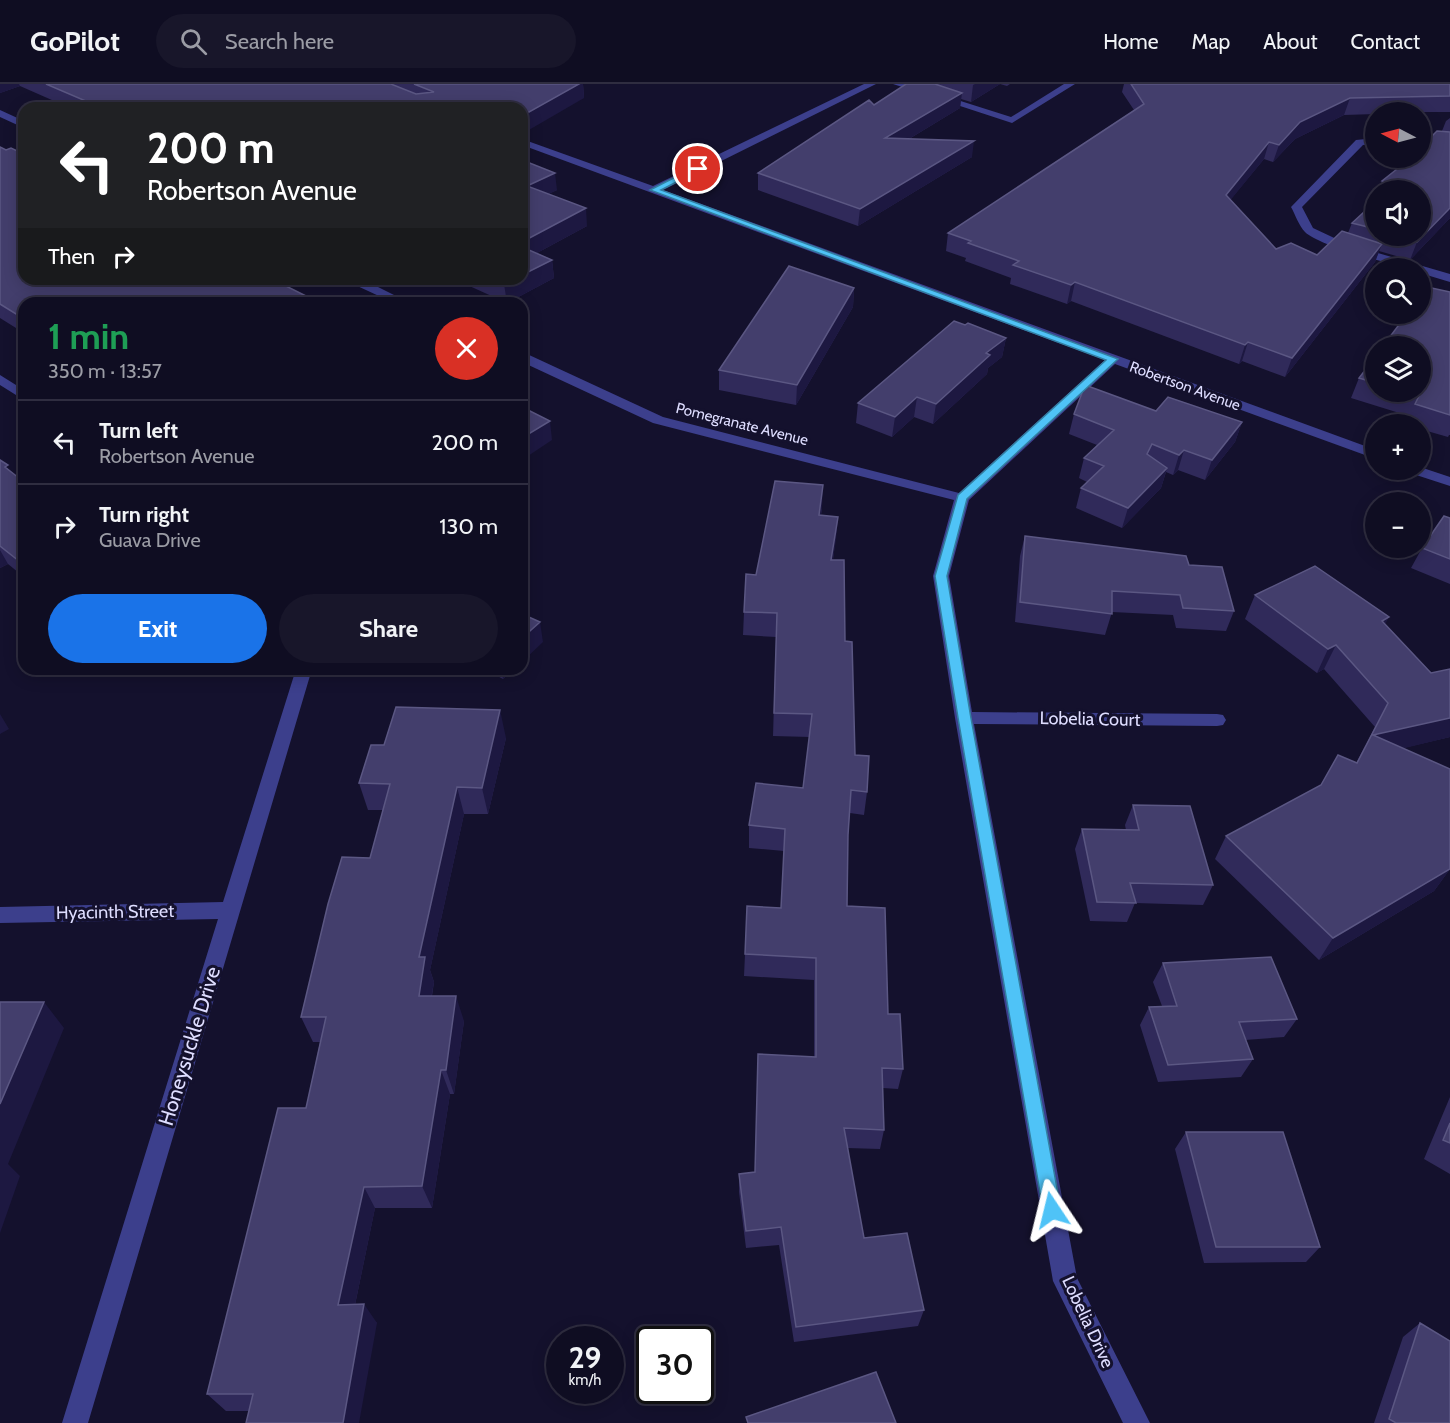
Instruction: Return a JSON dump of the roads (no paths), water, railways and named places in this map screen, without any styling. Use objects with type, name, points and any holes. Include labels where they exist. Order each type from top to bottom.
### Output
[{"type":"street","points":[[654,190],[871,84]]},
{"type":"street","points":[[898,84],[1012,120],[1070,84]]},
{"type":"street","points":[[0,113],[18,121]]},
{"type":"street","points":[[1365,142],[1360,142],[1296,207],[1309,230],[1343,246],[1383,258]]},
{"type":"street","points":[[1431,142],[1450,145]]},
{"type":"street","name":"Robertson Avenue","points":[[528,144],[1365,451]]},
{"type":"street","points":[[1431,272],[1450,278]]},
{"type":"street","points":[[366,285],[391,297]]},
{"type":"street","points":[[962,498],[1113,359]]},
{"type":"street","name":"Pomegranate Avenue","points":[[528,360],[658,420],[962,498]]},
{"type":"street","points":[[0,379],[18,392]]},
{"type":"street","points":[[1431,475],[1450,482]]},
{"type":"street","name":"Lobelia Drive","points":[[962,498],[941,576],[964,718],[1065,1281],[1137,1423]]},
{"type":"street","name":"Honeysuckle Drive","points":[[75,1423],[302,675]]},
{"type":"street","name":"Lobelia Court","points":[[964,718],[1217,720]]},
{"type":"street","name":"Hyacinth Street","points":[[0,915],[230,910]]}]
